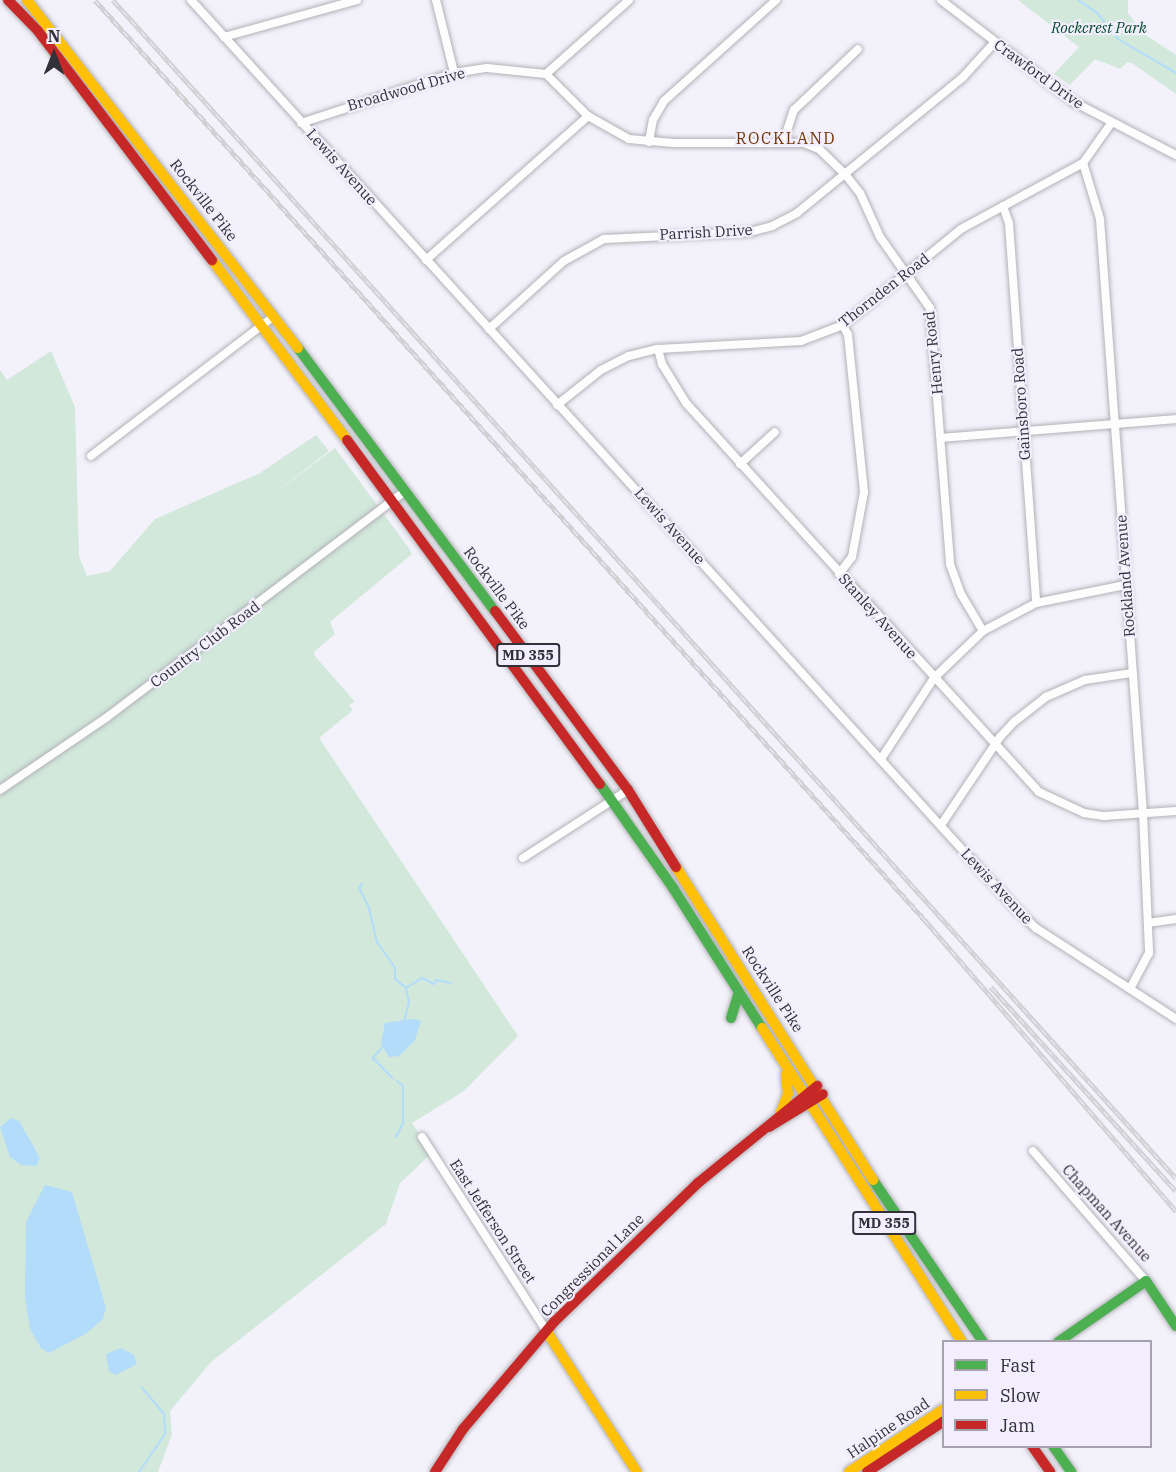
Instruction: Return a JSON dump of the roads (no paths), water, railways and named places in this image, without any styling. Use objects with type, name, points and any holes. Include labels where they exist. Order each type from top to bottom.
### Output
[{"type":"main road","name":"Rockville Pike","points":[[8,0],[38,31],[262,325],[612,799],[739,992],[805,1100],[961,1340]]},
{"type":"main road","name":"Rockville Pike","points":[[27,0],[274,316],[628,790],[820,1090],[912,1241],[982,1340]]},
{"type":"main road","points":[[328,414],[340,405]]},
{"type":"main road","points":[[739,992],[731,1018],[756,1020]]},
{"type":"main road","points":[[781,1112],[788,1094],[785,1067]]},
{"type":"main road","name":"Congressional Lane","points":[[435,1472],[463,1429],[547,1332],[698,1184],[769,1127],[820,1090]]},
{"type":"main road","name":"Congressional Lane","points":[[769,1127],[781,1112],[805,1100]]},
{"type":"main road","points":[[1059,1340],[1146,1281]]},
{"type":"main road","name":"Chapman Avenue","points":[[1146,1281],[1176,1326]]},
{"type":"main road","name":"East Jefferson Street","points":[[547,1332],[637,1472]]},
{"type":"main road","name":"Halpine Road","points":[[849,1472],[942,1410]]},
{"type":"main road","name":"Halpine Road","points":[[867,1472],[942,1421]]},
{"type":"main road","points":[[1033,1448],[1050,1472]]},
{"type":"main road","points":[[1054,1448],[1071,1472]]},
{"type":"street","name":"Lewis Avenue","points":[[191,0],[557,405],[1036,928],[1131,987],[1176,1019]]},
{"type":"street","points":[[224,37],[357,0]]},
{"type":"street","points":[[436,0],[454,73]]},
{"type":"street","points":[[546,74],[629,0]]},
{"type":"street","points":[[649,142],[653,120],[664,101],[776,0]]},
{"type":"street","name":"Crawford Drive","points":[[941,0],[1074,102],[1176,155]]},
{"type":"street","name":"Parrish Drive","points":[[489,329],[582,248],[621,236],[750,232],[772,226],[797,213],[963,77],[995,42]]},
{"type":"street","points":[[784,140],[794,110],[858,49]]},
{"type":"street","name":"Broadwood Drive","points":[[301,123],[454,73],[487,68],[546,74]]},
{"type":"street","name":"Henry Road","points":[[546,74],[588,116],[620,135],[649,142],[784,140],[819,149],[845,174],[860,194],[880,237],[908,272],[930,308],[950,564],[961,594],[983,631]]},
{"type":"street","points":[[426,260],[588,116]]},
{"type":"street","name":"Thornden Road","points":[[557,405],[600,370],[629,356],[657,349],[801,341],[843,325],[961,229],[1083,163],[1112,122]]},
{"type":"street","name":"Rockland Avenue","points":[[1083,163],[1100,219],[1143,813],[1149,953],[1131,987]]},
{"type":"street","name":"Gainsboro Road","points":[[1003,206],[1009,224],[1036,603]]},
{"type":"street","points":[[91,456],[274,316]]},
{"type":"street","points":[[839,574],[852,557],[864,492],[848,335],[843,325]]},
{"type":"street","name":"Stanley Avenue","points":[[657,349],[662,364],[686,403],[1039,792],[1061,805],[1104,816],[1176,811]]},
{"type":"street","points":[[941,438],[1176,419]]},
{"type":"street","points":[[741,464],[776,432]]},
{"type":"street","name":"Country Club Road","points":[[0,790],[115,711],[405,490]]},
{"type":"street","points":[[881,759],[934,678],[983,631],[1036,603],[1125,585]]},
{"type":"street","points":[[941,825],[994,745],[1014,722],[1046,697],[1085,680],[1132,673]]},
{"type":"street","points":[[523,858],[628,790]]},
{"type":"street","points":[[1148,923],[1176,919]]},
{"type":"street","name":"East Jefferson Street","points":[[422,1137],[547,1332]]},
{"type":"street","name":"Chapman Avenue","points":[[1033,1151],[1146,1281]]},
{"type":"water","points":[[414,1019],[421,1021],[415,1040],[399,1056],[389,1057],[381,1043],[385,1023]]},
{"type":"water","points":[[11,1118],[19,1121],[35,1149],[40,1159],[36,1166],[21,1165],[10,1157],[0,1127]]},
{"type":"water","points":[[45,1185],[72,1192],[106,1308],[103,1319],[87,1333],[49,1353],[41,1348],[30,1329],[25,1298],[26,1222]]},
{"type":"water","points":[[121,1348],[134,1355],[137,1364],[115,1375],[109,1371],[106,1354]]},
{"type":"waterway","points":[[1078,0],[1097,13],[1118,39],[1176,73]]},
{"type":"waterway","points":[[362,884],[359,888],[369,908],[377,942],[395,968],[395,979],[406,988]]},
{"type":"waterway","points":[[403,1025],[409,1003],[406,988],[422,978],[434,984],[436,980],[451,983]]},
{"type":"waterway","points":[[383,1046],[373,1058],[392,1078]]},
{"type":"waterway","points":[[396,1137],[403,1123],[403,1086],[397,1081]]},
{"type":"waterway","points":[[139,1472],[165,1434],[164,1414],[141,1387]]},
{"type":"railway","points":[[95,0],[924,919],[1176,1211]]},
{"type":"railway","points":[[113,0],[1176,1178]]},
{"type":"railway","points":[[991,987],[1176,1191]]},
{"type":"district","name":"ROCKLAND","points":[[786,138]]},
{"type":"park label","name":"Rockcrest Park","points":[[1099,28]]}]
